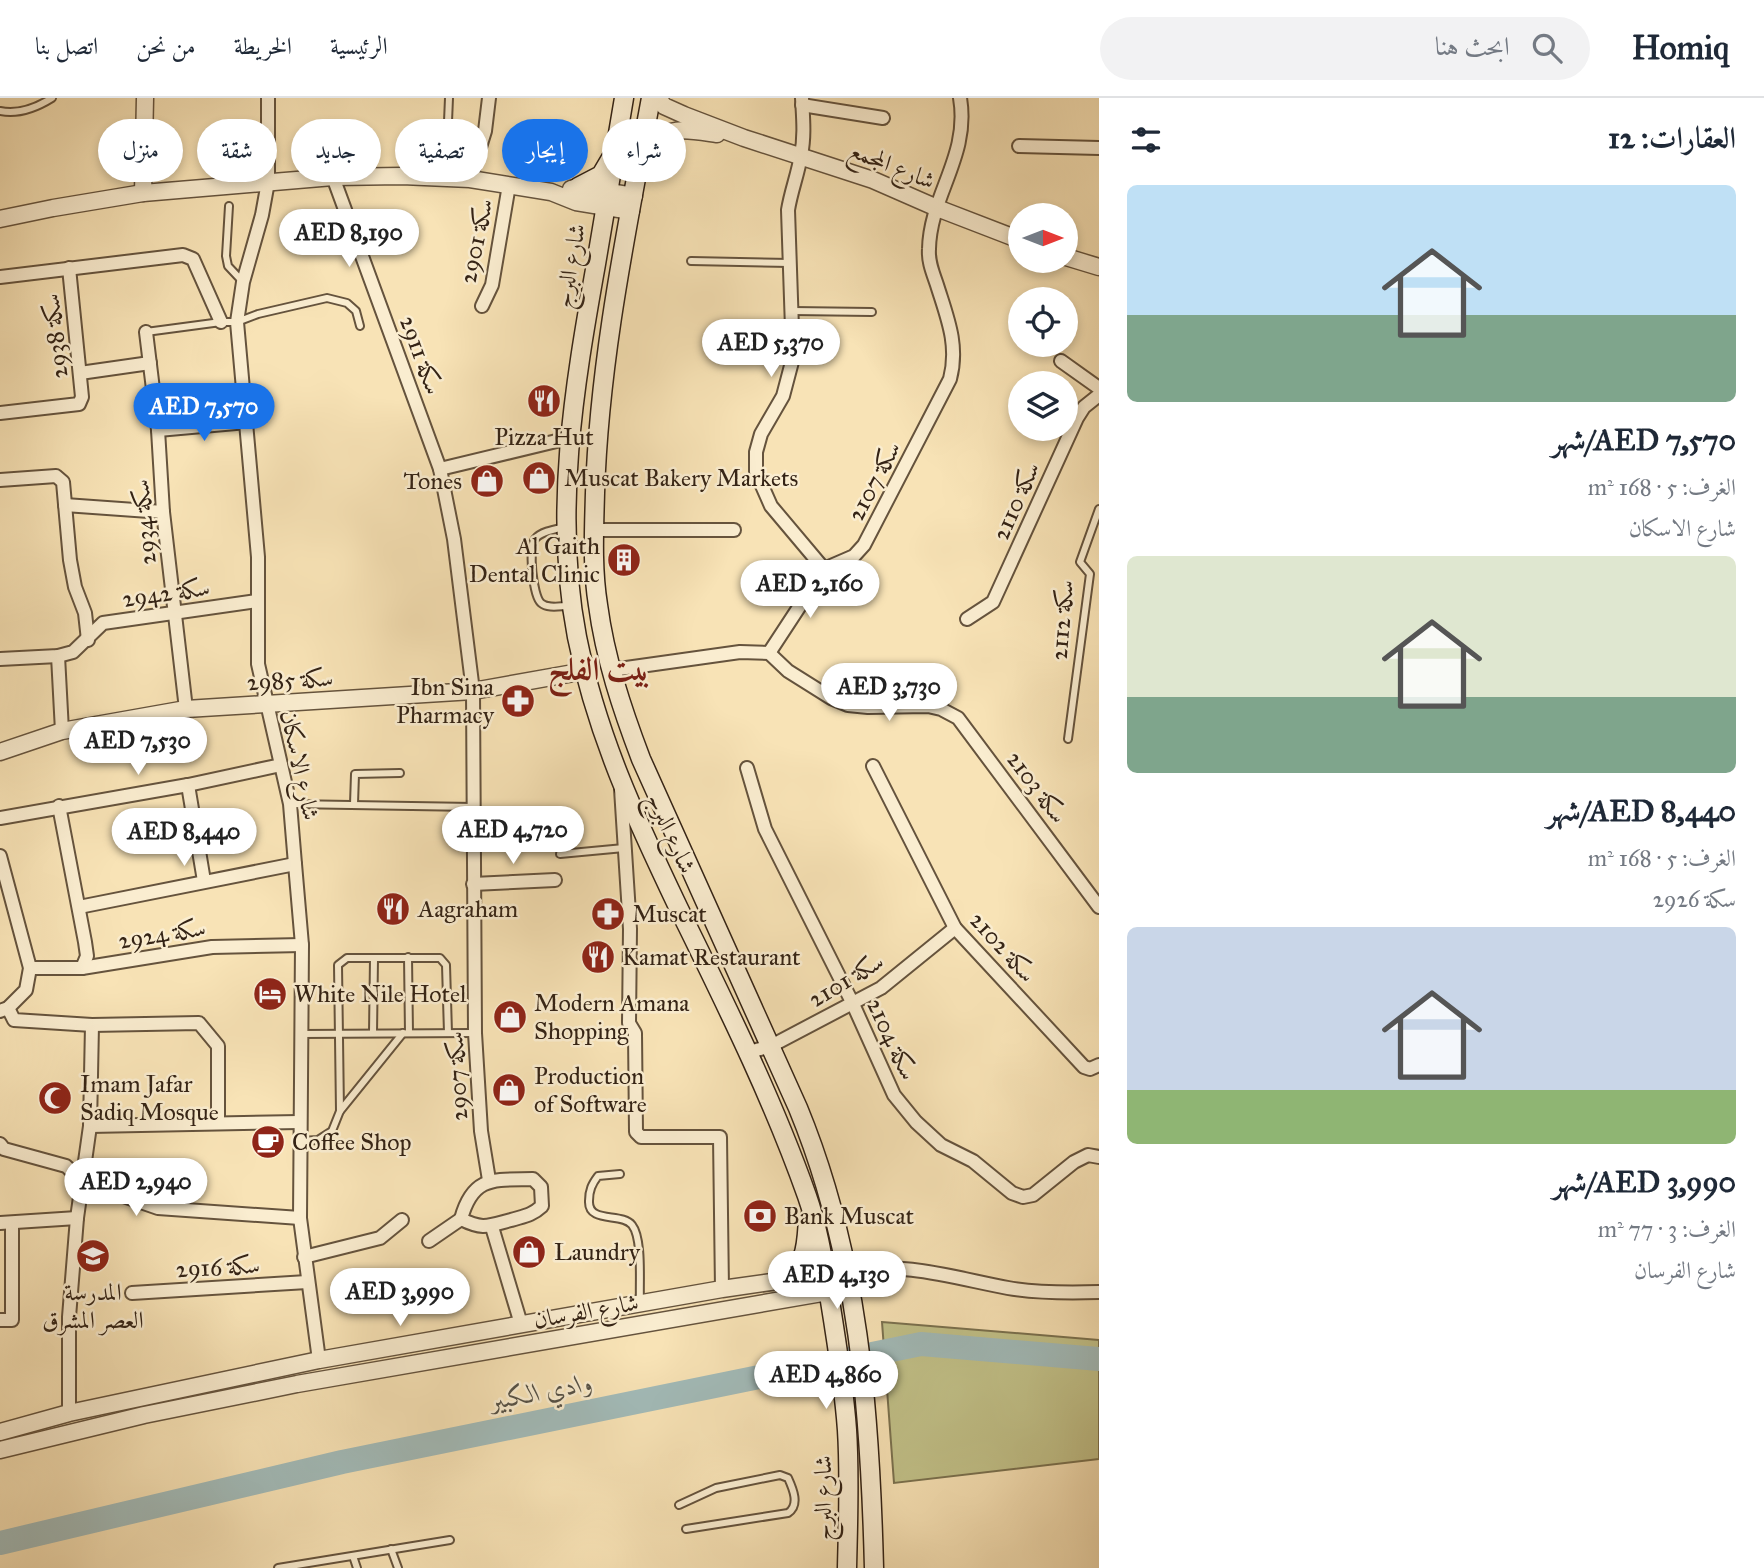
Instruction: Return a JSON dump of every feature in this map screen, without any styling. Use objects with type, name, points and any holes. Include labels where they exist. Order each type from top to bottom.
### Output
[{"type":"main road","name":"شارع البرج","points":[[620,119],[624,98]]},
{"type":"main road","name":"شارع البرج","points":[[647,119],[651,98]]},
{"type":"main road","points":[[578,187],[602,173]]},
{"type":"main road","name":"شارع البرج","points":[[610,182],[580,348],[569,438],[569,579],[573,606],[599,726],[620,782],[749,1052],[809,1202],[825,1273],[847,1430],[847,1568]]},
{"type":"main road","name":"شارع البرج","points":[[637,182],[607,351],[597,435],[594,530],[597,603],[624,714],[659,800],[818,1156],[850,1280],[868,1425],[874,1568]]},
{"type":"main road","points":[[778,1280],[792,1273],[806,1252],[809,1202]]},
{"type":"street","points":[[143,193],[145,98]]},
{"type":"street","name":"شارع الاسكان","points":[[268,98],[268,119]]},
{"type":"street","points":[[486,119],[489,98]]},
{"type":"street","name":"شارع المجمع","points":[[658,98],[664,106],[744,138],[873,180],[1008,235]]},
{"type":"street","name":"سكة 2107","points":[[824,569],[854,556],[864,545],[950,379],[955,362],[954,344],[929,263],[929,246],[937,208],[960,146],[960,98]]},
{"type":"street","points":[[612,670],[740,652],[769,653],[824,569],[771,506],[756,472],[756,452],[761,434],[783,396],[793,358],[788,210],[802,155],[802,102],[883,118]]},
{"type":"street","name":"شارع المجمع","points":[[686,130],[744,138]]},
{"type":"street","points":[[1019,146],[1099,148]]},
{"type":"street","points":[[0,219],[143,193],[268,182]]},
{"type":"street","name":"شارع الاسكان","points":[[268,182],[262,215],[243,282],[237,322],[258,557],[258,664],[265,705],[290,803],[302,945],[300,1218],[319,1360]]},
{"type":"street","name":"سكة 2911","points":[[335,182],[440,469],[454,539],[473,691]]},
{"type":"street","points":[[488,182],[551,192],[576,202],[607,199]]},
{"type":"street","name":"سكة 2901","points":[[482,306],[492,285],[509,185]]},
{"type":"street","points":[[551,192],[578,187],[607,199],[633,203]]},
{"type":"street","name":"سكة 2938","points":[[0,277],[183,255],[193,259],[222,322]]},
{"type":"street","points":[[1078,261],[1099,267]]},
{"type":"street","name":"سكة 2938","points":[[0,413],[79,404],[82,397],[69,268]]},
{"type":"street","name":"سكة 2934","points":[[146,332],[186,709]]},
{"type":"street","points":[[1062,361],[1099,388]]},
{"type":"street","points":[[80,373],[150,362]]},
{"type":"street","name":"سكة 2110","points":[[967,619],[993,602],[1077,418],[1084,407],[1099,395]]},
{"type":"street","points":[[158,430],[247,422]]},
{"type":"street","points":[[440,469],[569,438]]},
{"type":"street","points":[[0,480],[56,476],[63,482],[69,560],[85,613],[88,640]]},
{"type":"street","points":[[65,505],[163,512]]},
{"type":"street","points":[[594,530],[734,530]]},
{"type":"street","name":"سكة 2942","points":[[0,659],[73,653],[103,624],[257,601]]},
{"type":"street","name":"سكة 2103","points":[[769,653],[788,671],[831,698],[848,705],[928,706],[942,709],[958,718],[1099,907]]},
{"type":"street","points":[[58,656],[62,731]]},
{"type":"street","name":"سكة 2985","points":[[0,751],[62,731],[186,709],[473,691],[585,671]]},
{"type":"street","name":"سكة 2907","points":[[473,691],[475,1033],[481,1130],[489,1180]]},
{"type":"street","points":[[0,818],[188,785],[281,765]]},
{"type":"street","name":"سكة 2102","points":[[873,766],[955,928],[1084,1067],[1090,1069],[1099,1065]]},
{"type":"street","name":"سكة 2104","points":[[747,768],[765,829],[853,1004],[894,1095],[916,1122],[941,1146],[973,1161],[1023,1197],[1033,1195],[1074,1162],[1088,1155],[1099,1157]]},
{"type":"street","points":[[620,782],[630,929],[629,1023],[635,1033],[636,1132],[641,1137],[720,1137],[722,1289]]},
{"type":"street","points":[[188,785],[204,881]]},
{"type":"street","points":[[59,806],[87,956],[82,968]]},
{"type":"street","points":[[0,856],[30,968],[26,989],[4,1009],[14,1020],[92,1025],[200,1023],[218,1046],[218,1122]]},
{"type":"street","points":[[79,907],[295,864]]},
{"type":"street","points":[[473,884],[555,880]]},
{"type":"street","name":"سكة 2101","points":[[749,1052],[771,1046],[881,988],[955,928]]},
{"type":"street","name":"سكة 2924","points":[[30,968],[82,968],[212,947],[302,945]]},
{"type":"street","points":[[69,1413],[69,1317],[77,1218],[90,1126],[92,1025]]},
{"type":"street","points":[[90,1126],[299,1122]]},
{"type":"street","points":[[0,1144],[4,1149],[66,1166],[83,1182],[158,1208],[300,1218]]},
{"type":"street","points":[[429,1241],[461,1219],[465,1203],[489,1180],[533,1179],[541,1187],[542,1206],[532,1216],[492,1227],[474,1226],[461,1219]]},
{"type":"street","points":[[0,1320],[12,1320],[6,1223],[77,1218]]},
{"type":"street","points":[[304,1257],[380,1238],[402,1220]]},
{"type":"street","points":[[492,1227],[521,1324]]},
{"type":"street","points":[[850,1280],[891,1269],[932,1272],[1010,1288],[1072,1293],[1099,1292]]},
{"type":"street","name":"شارع الفرسان","points":[[0,1432],[69,1413],[319,1360],[778,1280],[825,1273],[850,1280]]},
{"type":"street","name":"شارع الفرسان","points":[[0,1450],[144,1415],[297,1384],[828,1294],[850,1280]]},
{"type":"street","name":"سكة 2916","points":[[132,1293],[307,1282]]},
{"type":"lane","points":[[0,111],[19,112],[39,106],[52,98]]},
{"type":"lane","points":[[448,119],[449,98]]},
{"type":"lane","points":[[229,206],[226,256],[228,266],[243,282]]},
{"type":"lane","points":[[691,261],[790,263]]},
{"type":"lane","points":[[146,332],[237,322],[258,314],[327,299],[347,303],[356,311],[360,326]]},
{"type":"lane","points":[[792,311],[872,312]]},
{"type":"lane","name":"سكة 2112","points":[[1068,739],[1090,574],[1080,562],[1099,509]]},
{"type":"lane","points":[[568,526],[541,534],[534,539],[530,551],[536,597],[548,607],[573,606]]},
{"type":"lane","points":[[354,804],[355,774],[400,774]]},
{"type":"lane","points":[[290,803],[473,807]]},
{"type":"lane","points":[[560,855],[624,848]]},
{"type":"lane","points":[[299,1141],[318,1140],[332,1131],[340,1111],[406,1033],[408,957]]},
{"type":"lane","points":[[340,1111],[338,965],[347,958],[440,958],[446,965],[448,1033]]},
{"type":"lane","points":[[373,1033],[374,959]]},
{"type":"lane","points":[[301,1034],[475,1033]]},
{"type":"lane","points":[[620,1174],[598,1176],[590,1187],[588,1205],[593,1212],[625,1219],[634,1226],[638,1243],[640,1303]]},
{"type":"lane","points":[[679,1505],[716,1488],[780,1475],[788,1478],[793,1488],[795,1504],[793,1510],[788,1513],[686,1529]]},
{"type":"lane","points":[[278,1568],[450,1540]]},
{"type":"lane","points":[[391,1549],[398,1568]]},
{"type":"lane","points":[[353,1556],[357,1568]]},
{"type":"green space","points":[[882,1322],[1099,1340],[1099,1459],[894,1483]]},
{"type":"waterway","name":"وادي الكبير","points":[[0,1543],[342,1462],[921,1344],[1099,1359]]},
{"type":"place","name":"Pizza Hut","points":[[544,401]]},
{"type":"place","name":"Muscat Bakery Markets","points":[[539,478]]},
{"type":"place","name":"Tones","points":[[487,481]]},
{"type":"place","name":"Al Gaith Dental Clinic","points":[[624,560]]},
{"type":"place","name":"Ibn Sina Pharmacy","points":[[518,701]]},
{"type":"place","name":"Aagraham","points":[[393,909]]},
{"type":"place","name":"Muscat","points":[[608,914]]},
{"type":"place","name":"Kamat Restaurant","points":[[598,957]]},
{"type":"place","name":"White Nile Hotel","points":[[270,994]]},
{"type":"place","name":"Modern Amana Shopping","points":[[510,1017]]},
{"type":"place","name":"Production of Software","points":[[509,1090]]},
{"type":"place","name":"Imam Jafar Sadiq Mosque","points":[[55,1098]]},
{"type":"place","name":"Coffee Shop","points":[[268,1142]]},
{"type":"place","name":"Bank Muscat","points":[[760,1216]]},
{"type":"place","name":"Laundry","points":[[529,1252]]},
{"type":"place","name":"المدرسة العصر المشرق","points":[[93,1256]]},
{"type":"district","name":"بيت الفلج","points":[[599,669]]}]
